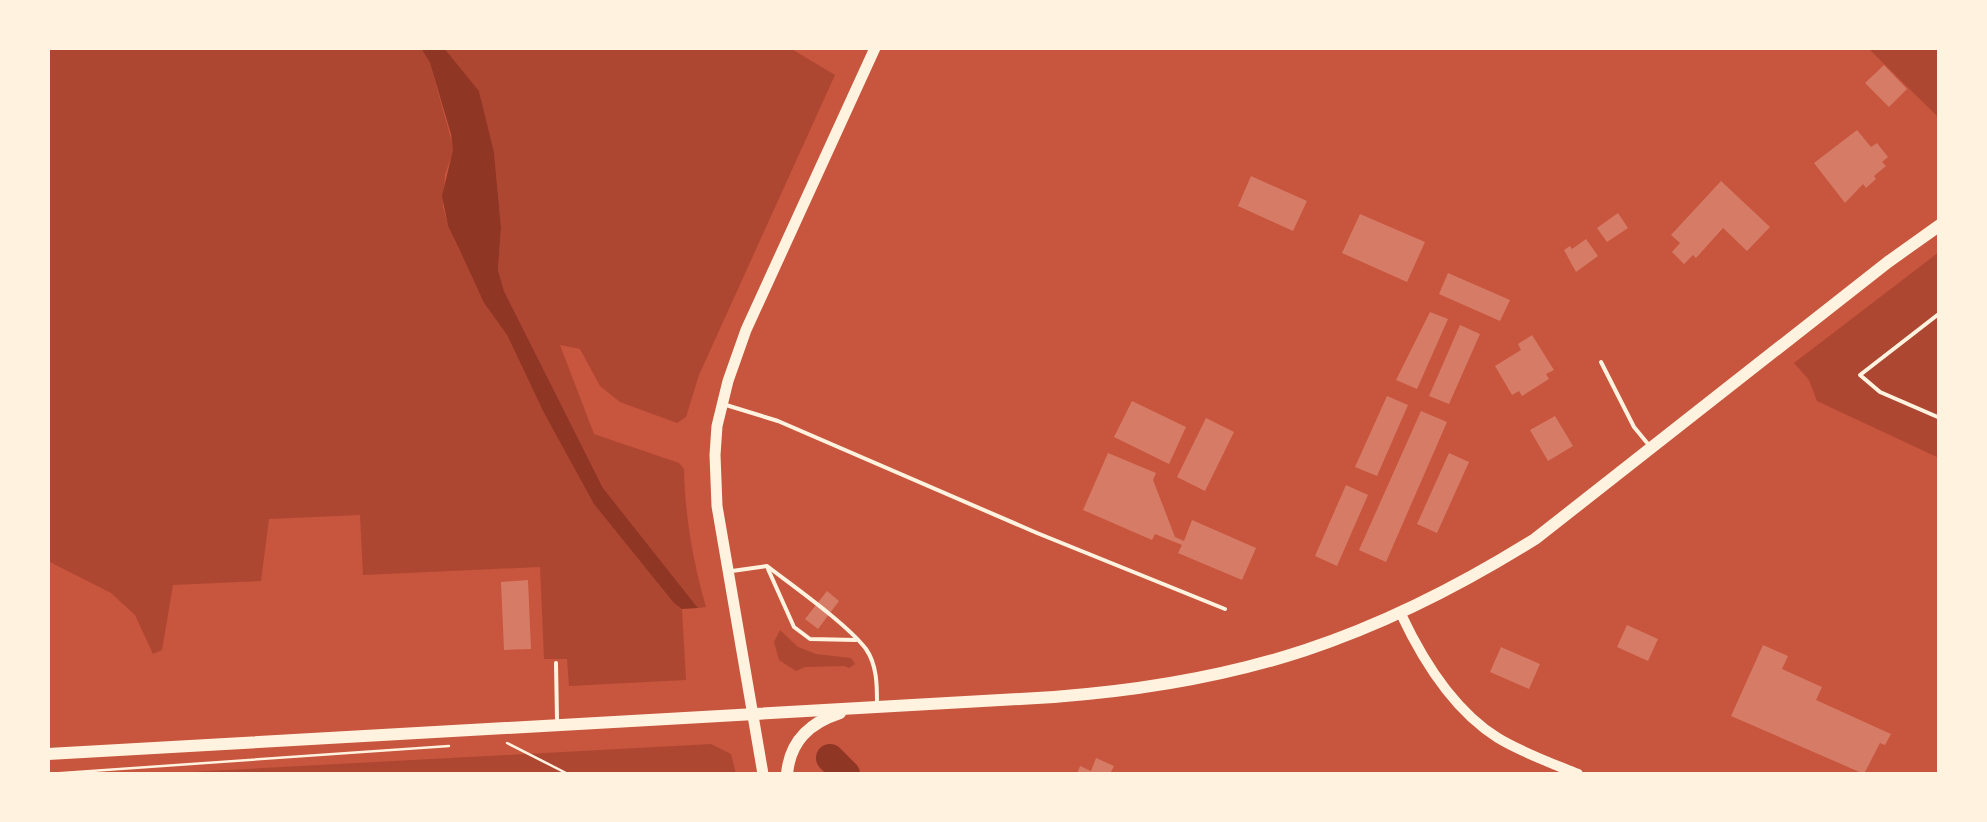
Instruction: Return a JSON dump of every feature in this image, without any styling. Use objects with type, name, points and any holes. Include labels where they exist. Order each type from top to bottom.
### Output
[{"type":"highway","points":[[48,754],[1103,694],[1213,677],[1335,642],[1401,614],[1535,539],[1888,262],[1940,226]]},
{"type":"highway","points":[[788,774],[790,756],[802,734],[830,716],[854,709]]},
{"type":"main road","points":[[763,774],[728,572],[714,455],[722,404],[746,330],[875,48]]},
{"type":"street","points":[[1401,614],[1421,654],[1470,716],[1501,740],[1578,774]]},
{"type":"lane","points":[[1940,313],[1860,375],[1880,392],[1940,418]]},
{"type":"lane","points":[[1601,362],[1634,427],[1652,449]]},
{"type":"lane","points":[[722,404],[778,421],[1038,534],[1225,609]]},
{"type":"lane","points":[[728,572],[768,566],[856,640],[866,650],[877,677],[877,708]]},
{"type":"lane","points":[[768,566],[794,627],[810,639],[856,640]]},
{"type":"lane","points":[[556,663],[557,724]]},
{"type":"path","points":[[506,742],[568,774]]},
{"type":"path","points":[[48,774],[466,745]]},
{"type":"shaded area","points":[[48,48],[421,48],[430,63],[454,150],[445,174],[443,207],[448,226],[484,303],[507,335],[567,452],[682,609],[686,680],[569,686],[567,659],[544,659],[540,567],[363,575],[360,515],[269,519],[261,581],[173,585],[162,650],[153,654],[135,615],[111,593],[48,561]]},
{"type":"shaded area","points":[[421,48],[444,48],[479,91],[494,152],[501,227],[498,270],[504,291],[603,488],[698,608],[682,609],[674,603],[594,504],[507,335],[484,303],[448,226],[442,196],[453,150],[451,134],[430,63]]},
{"type":"shaded area","points":[[444,48],[790,48],[835,75],[699,375],[686,417],[677,423],[620,402],[600,386],[580,349],[560,345],[594,434],[679,463],[684,469],[690,539],[706,607],[698,608],[603,488],[504,291],[498,270],[501,227],[494,152],[479,91]]},
{"type":"shaded area","points":[[1868,48],[1939,48],[1939,118]]},
{"type":"shaded area","points":[[1939,252],[1939,458],[1817,401],[1809,380],[1794,363]]},
{"type":"shaded area","points":[[780,630],[798,647],[816,654],[851,658],[855,664],[849,668],[805,667],[796,671],[779,660],[774,642]]},
{"type":"shaded area","points":[[711,744],[731,754],[736,774],[152,774]]},
{"type":"building","points":[[1884,65],[1907,89],[1889,107],[1865,83]]},
{"type":"building","points":[[1857,130],[1871,147],[1877,143],[1888,157],[1882,162],[1886,166],[1874,176],[1876,179],[1866,188],[1863,184],[1845,203],[1814,163]]},
{"type":"building","points":[[1251,176],[1307,201],[1293,231],[1238,206]]},
{"type":"building","points":[[1721,181],[1770,227],[1747,251],[1723,228],[1696,258],[1693,255],[1684,264],[1672,252],[1680,243],[1671,235]]},
{"type":"building","points":[[1618,213],[1628,228],[1607,242],[1597,228]]},
{"type":"building","points":[[1360,214],[1425,242],[1407,282],[1342,253]]},
{"type":"building","points":[[1586,239],[1598,256],[1576,272],[1564,250]]},
{"type":"building","points":[[1448,273],[1510,300],[1500,321],[1439,294]]},
{"type":"building","points":[[1430,312],[1448,319],[1417,389],[1396,380]]},
{"type":"building","points":[[1460,325],[1480,334],[1449,404],[1429,396]]},
{"type":"building","points":[[1532,335],[1554,370],[1546,374],[1549,379],[1522,396],[1519,391],[1512,395],[1495,366],[1521,350],[1518,344]]},
{"type":"building","points":[[1387,396],[1408,405],[1377,476],[1355,467]]},
{"type":"building","points":[[1132,401],[1186,427],[1169,464],[1114,437]]},
{"type":"building","points":[[1421,411],[1447,422],[1386,562],[1359,550]]},
{"type":"building","points":[[1555,416],[1573,446],[1548,461],[1530,430]]},
{"type":"building","points":[[1206,418],[1234,432],[1205,491],[1177,477]]},
{"type":"building","points":[[1108,453],[1156,473],[1153,480],[1175,537],[1184,541],[1192,520],[1256,548],[1242,580],[1178,553],[1182,545],[1155,534],[1152,540],[1083,510]]},
{"type":"building","points":[[1449,453],[1469,462],[1437,533],[1417,524]]},
{"type":"building","points":[[1346,485],[1368,495],[1337,566],[1315,556]]},
{"type":"building","points":[[528,580],[531,649],[504,650],[501,582]]},
{"type":"building","points":[[827,591],[839,601],[818,629],[805,619]]},
{"type":"building","points":[[1627,625],[1658,639],[1648,661],[1617,647]]},
{"type":"building","points":[[1763,645],[1788,656],[1782,669],[1822,687],[1816,700],[1891,734],[1885,745],[1880,743],[1864,774],[1731,716]]},
{"type":"building","points":[[1501,647],[1540,664],[1529,689],[1490,672]]},
{"type":"building","points":[[1096,758],[1114,766],[1110,774],[1077,774],[1080,766],[1091,771]]},
{"type":"waterway","points":[[830,758],[846,774]]}]
